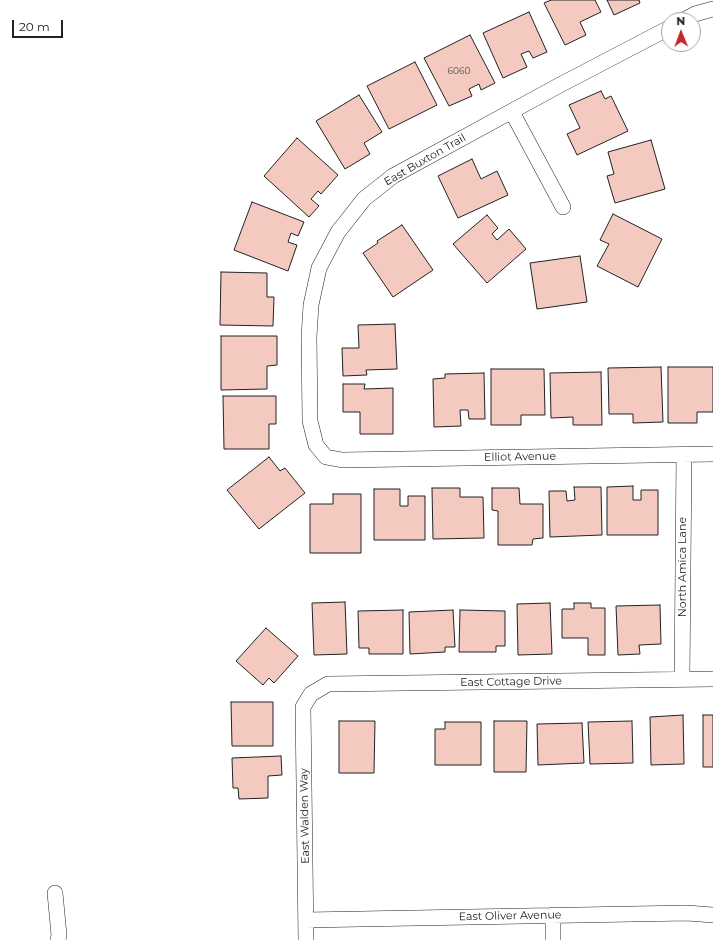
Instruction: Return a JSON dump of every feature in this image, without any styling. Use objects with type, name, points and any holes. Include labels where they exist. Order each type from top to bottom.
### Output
[{"type":"street","points":[[701,12],[713,9]]},
{"type":"street","name":"East Buxton Trail","points":[[326,457],[316,445],[310,421],[309,337],[311,305],[319,268],[338,232],[364,200],[393,176],[661,32]]},
{"type":"street","points":[[512,112],[563,207]]},
{"type":"street","name":"North Amica Lane","points":[[682,679],[684,454]]},
{"type":"street","name":"Elliot Avenue","points":[[326,457],[342,460],[713,454]]},
{"type":"street","name":"East Cottage Drive","points":[[311,694],[328,684],[713,679]]},
{"type":"street","name":"East Walden Way","points":[[306,940],[303,707],[311,694]]},
{"type":"street","points":[[55,893],[59,935],[58,940]]},
{"type":"street","name":"East Oliver Avenue","points":[[306,920],[687,913],[713,915]]},
{"type":"street","points":[[553,915],[553,940]]},
{"type":"building","points":[[551,0],[595,0],[601,12],[580,22],[586,35],[565,45],[544,3]]},
{"type":"building","points":[[607,0],[639,0],[640,3],[614,15]]},
{"type":"building","points":[[529,12],[547,52],[533,58],[529,51],[521,54],[527,67],[503,78],[483,33]]},
{"type":"building","points":[[470,35],[495,83],[481,90],[479,84],[469,89],[472,96],[449,106],[424,58]]},
{"type":"building","points":[[415,62],[437,105],[389,129],[367,86]]},
{"type":"building","points":[[601,91],[605,99],[611,96],[628,131],[577,155],[567,134],[580,128],[569,105]]},
{"type":"building","points":[[359,95],[382,132],[364,143],[370,154],[345,169],[316,121]]},
{"type":"building","points":[[297,138],[338,175],[321,194],[318,191],[311,199],[319,206],[309,217],[264,176]]},
{"type":"building","points":[[651,140],[665,189],[615,203],[607,176],[614,174],[608,152]]},
{"type":"building","points":[[472,159],[481,179],[497,171],[508,195],[458,218],[438,176]]},
{"type":"building","points":[[252,202],[304,222],[298,236],[291,233],[288,242],[297,245],[288,271],[234,250]]},
{"type":"building","points":[[613,214],[662,239],[638,287],[597,266],[609,244],[600,240]]},
{"type":"building","points":[[487,215],[498,228],[492,234],[497,240],[509,229],[526,249],[487,283],[453,244]]},
{"type":"building","points":[[402,225],[433,270],[393,297],[363,253],[378,243],[377,241]]},
{"type":"building","points":[[580,256],[587,302],[537,309],[530,263]]},
{"type":"building","points":[[221,272],[267,273],[267,297],[274,297],[273,326],[220,325]]},
{"type":"building","points":[[395,324],[397,369],[366,370],[367,375],[343,376],[342,348],[359,348],[358,325]]},
{"type":"building","points":[[221,336],[277,336],[277,365],[267,366],[267,389],[221,390]]},
{"type":"building","points":[[661,367],[663,422],[633,423],[633,414],[609,414],[608,368]]},
{"type":"building","points":[[668,367],[713,367],[713,412],[697,412],[697,423],[668,423]]},
{"type":"building","points":[[491,369],[544,369],[545,415],[521,415],[521,425],[491,425]]},
{"type":"building","points":[[601,372],[602,425],[573,425],[573,417],[551,418],[550,373]]},
{"type":"building","points":[[484,373],[485,419],[469,419],[468,410],[460,410],[461,426],[434,427],[433,379],[445,378],[445,374]]},
{"type":"building","points":[[343,384],[365,384],[364,389],[393,388],[393,434],[360,434],[360,412],[343,412]]},
{"type":"building","points":[[223,396],[276,396],[276,424],[269,424],[269,449],[224,449]]},
{"type":"building","points":[[269,457],[280,471],[285,468],[305,493],[259,529],[227,490]]},
{"type":"building","points":[[633,486],[633,500],[641,500],[641,490],[658,490],[658,535],[607,535],[607,487]]},
{"type":"building","points":[[574,487],[601,487],[602,535],[550,537],[549,491],[566,491],[567,501],[575,500]]},
{"type":"building","points":[[432,488],[460,488],[460,497],[483,497],[484,538],[433,539]]},
{"type":"building","points":[[492,488],[519,488],[520,504],[543,504],[543,538],[533,539],[532,545],[498,545],[498,511],[492,510]]},
{"type":"building","points":[[374,489],[400,489],[400,506],[408,506],[408,496],[425,496],[425,540],[374,540]]},
{"type":"building","points":[[333,494],[361,494],[361,553],[310,553],[310,504],[333,504]]},
{"type":"building","points":[[345,602],[347,654],[314,655],[312,603]]},
{"type":"building","points":[[550,603],[552,654],[518,655],[517,604]]},
{"type":"building","points":[[574,603],[591,603],[591,608],[605,608],[605,655],[588,655],[588,638],[562,638],[562,609],[574,609]]},
{"type":"building","points":[[660,605],[661,644],[639,645],[640,654],[618,655],[616,606]]},
{"type":"building","points":[[403,610],[403,654],[369,654],[369,648],[359,648],[358,611]]},
{"type":"building","points":[[453,610],[455,647],[445,647],[445,652],[410,654],[409,612]]},
{"type":"building","points":[[460,610],[505,611],[505,646],[496,646],[496,652],[459,652]]},
{"type":"building","points":[[266,628],[298,656],[274,683],[269,678],[263,685],[236,661]]},
{"type":"building","points":[[231,702],[273,702],[273,746],[232,746]]},
{"type":"building","points":[[683,715],[684,764],[651,765],[650,717]]},
{"type":"building","points":[[703,715],[713,715],[713,767],[703,767]]},
{"type":"building","points":[[339,721],[375,721],[374,773],[339,773]]},
{"type":"building","points":[[494,721],[527,721],[526,772],[494,772]]},
{"type":"building","points":[[632,721],[633,763],[590,764],[588,722]]},
{"type":"building","points":[[445,722],[481,722],[481,765],[435,765],[435,729],[445,729]]},
{"type":"building","points":[[582,723],[584,763],[538,765],[537,724]]},
{"type":"building","points":[[281,756],[282,775],[268,776],[268,798],[239,799],[238,788],[233,788],[232,758]]}]
